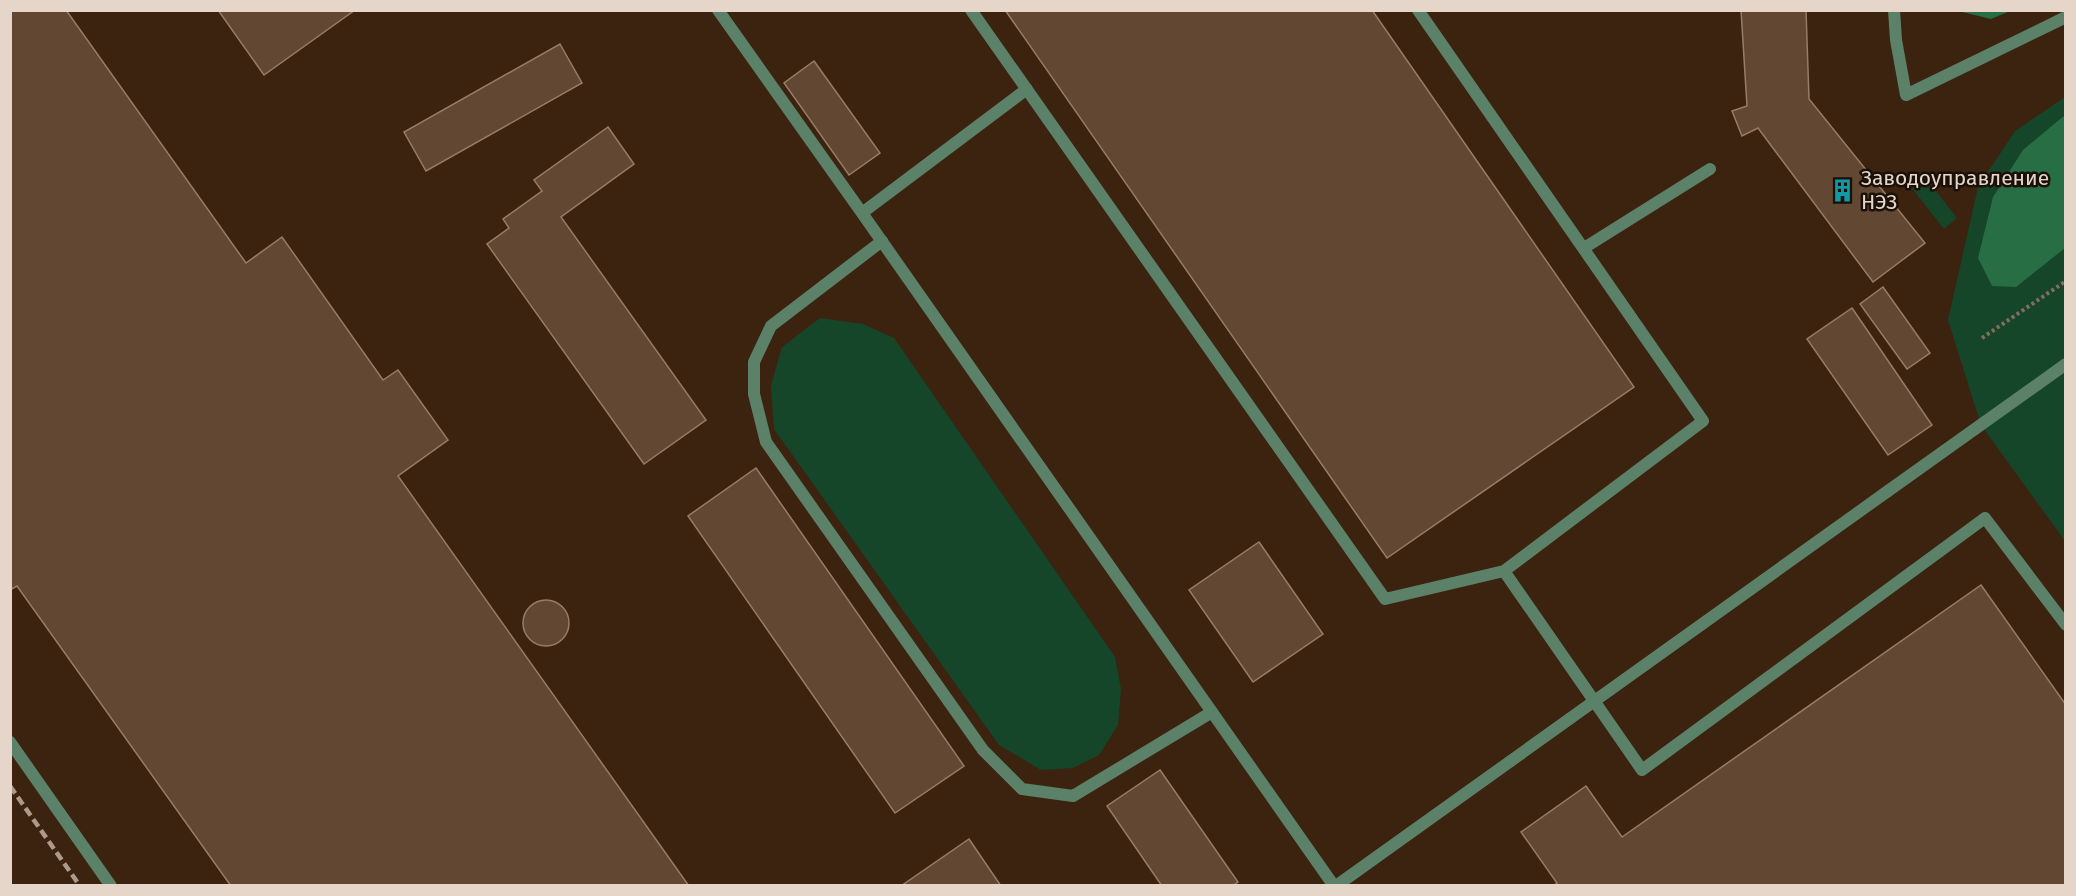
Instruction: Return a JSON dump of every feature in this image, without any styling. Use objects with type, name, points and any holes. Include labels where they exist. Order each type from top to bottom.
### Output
[{"type":"street","points":[[718,10],[1335,885],[2066,364]]},
{"type":"street","points":[[971,10],[1385,599],[1504,571],[1703,421],[1418,10]]},
{"type":"street","points":[[1894,10],[1896,40],[1906,94],[2066,16]]},
{"type":"street","points":[[862,213],[1027,89]]},
{"type":"street","points":[[1584,248],[1710,169]]},
{"type":"street","points":[[882,241],[771,326],[754,362],[754,394],[766,442],[983,750],[1022,789],[1073,796],[1212,712]]},
{"type":"street","points":[[1504,571],[1596,700],[1642,770],[1985,518],[2066,625]]},
{"type":"street","points":[[10,742],[111,885]]},
{"type":"path","points":[[1982,338],[2066,281]]},
{"type":"green space","points":[[1958,11],[2010,11],[1991,19]]},
{"type":"green space","points":[[2065,97],[2065,541],[1981,425],[1948,320],[1978,187],[2015,131]]},
{"type":"green space","points":[[2065,115],[2065,248],[2016,287],[1992,286],[1978,258],[1993,197],[2023,150]]},
{"type":"green space","points":[[1921,172],[1957,218],[1944,229],[1907,182]]},
{"type":"green space","points":[[820,318],[863,324],[894,338],[1115,657],[1121,689],[1118,725],[1099,755],[1073,768],[1041,770],[999,745],[774,429],[771,385],[782,347]]},
{"type":"building","points":[[10,10],[66,10],[246,263],[282,237],[383,380],[398,370],[448,440],[398,476],[689,886],[231,886],[17,586],[10,590]]},
{"type":"building","points":[[218,10],[355,10],[264,75]]},
{"type":"building","points":[[1005,10],[1372,10],[1634,387],[1387,558]]},
{"type":"building","name":"Заводоуправление НЭЗ","points":[[1741,10],[1806,10],[1809,99],[1925,243],[1873,282],[1758,128],[1742,136],[1732,111],[1747,106]]},
{"type":"building","points":[[560,44],[582,83],[426,171],[404,132]]},
{"type":"building","points":[[814,61],[880,153],[849,175],[784,83]]},
{"type":"building","points":[[608,127],[634,164],[561,217],[706,420],[644,464],[487,244],[509,228],[503,219],[542,191],[534,180]]},
{"type":"building","points":[[1883,287],[1930,353],[1907,369],[1860,304]]},
{"type":"building","points":[[1852,308],[1932,425],[1888,455],[1807,339]]},
{"type":"building","points":[[756,468],[964,766],[895,813],[688,516]]},
{"type":"building","points":[[1259,542],[1323,634],[1253,682],[1189,590]]},
{"type":"building","points":[[1981,585],[2066,705],[2066,886],[1553,886],[1557,883],[1521,832],[1586,786],[1622,837]]},
{"type":"building","points":[[546,600],[562,607],[569,623],[562,639],[546,646],[530,639],[523,623],[530,607]]},
{"type":"building","points":[[1160,770],[1238,882],[1232,886],[1162,886],[1107,806]]},
{"type":"building","points":[[969,839],[1001,886],[901,886]]},
{"type":"railway","points":[[10,786],[80,886]]},
{"type":"place","name":"Заводоуправление НЭЗ","points":[[1843,190]]}]
